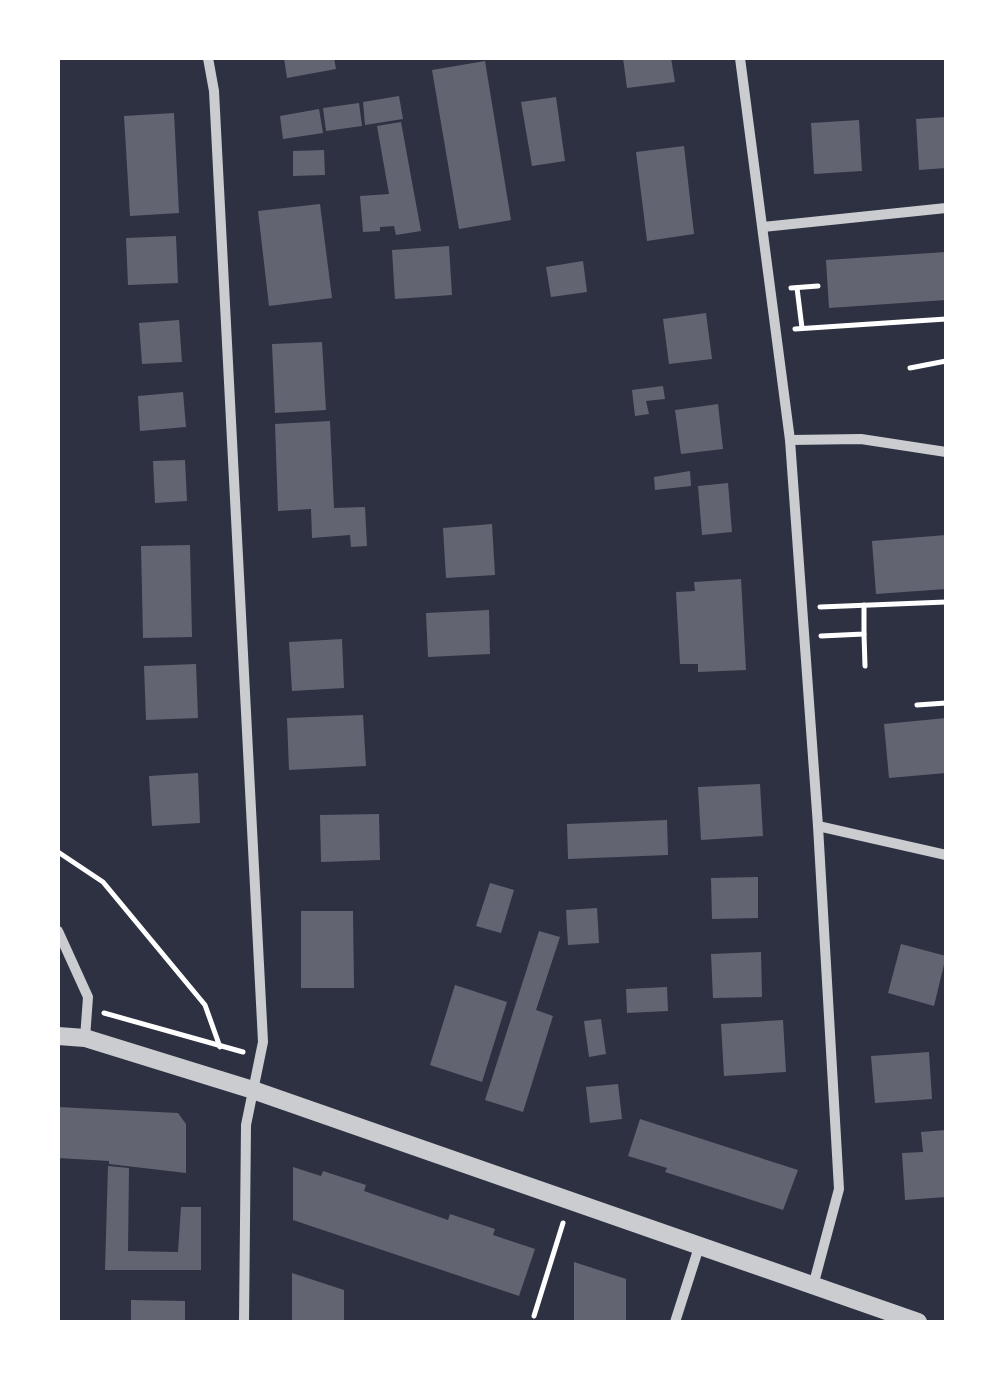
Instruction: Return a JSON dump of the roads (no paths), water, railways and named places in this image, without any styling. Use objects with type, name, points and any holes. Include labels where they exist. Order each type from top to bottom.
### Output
[{"type":"street","points":[[208,58],[214,91],[262,1006],[260,1056],[246,1125],[244,1322]]},
{"type":"street","points":[[740,58],[790,440],[818,826],[839,1189],[813,1286]]},
{"type":"street","points":[[763,227],[946,208]]},
{"type":"street","points":[[790,440],[861,438],[946,452]]},
{"type":"street","points":[[818,826],[946,855]]},
{"type":"street","points":[[58,931],[88,997],[85,1038]]},
{"type":"street","points":[[58,1036],[85,1038],[253,1090],[918,1322]]},
{"type":"street","points":[[674,1322],[699,1248]]}]
